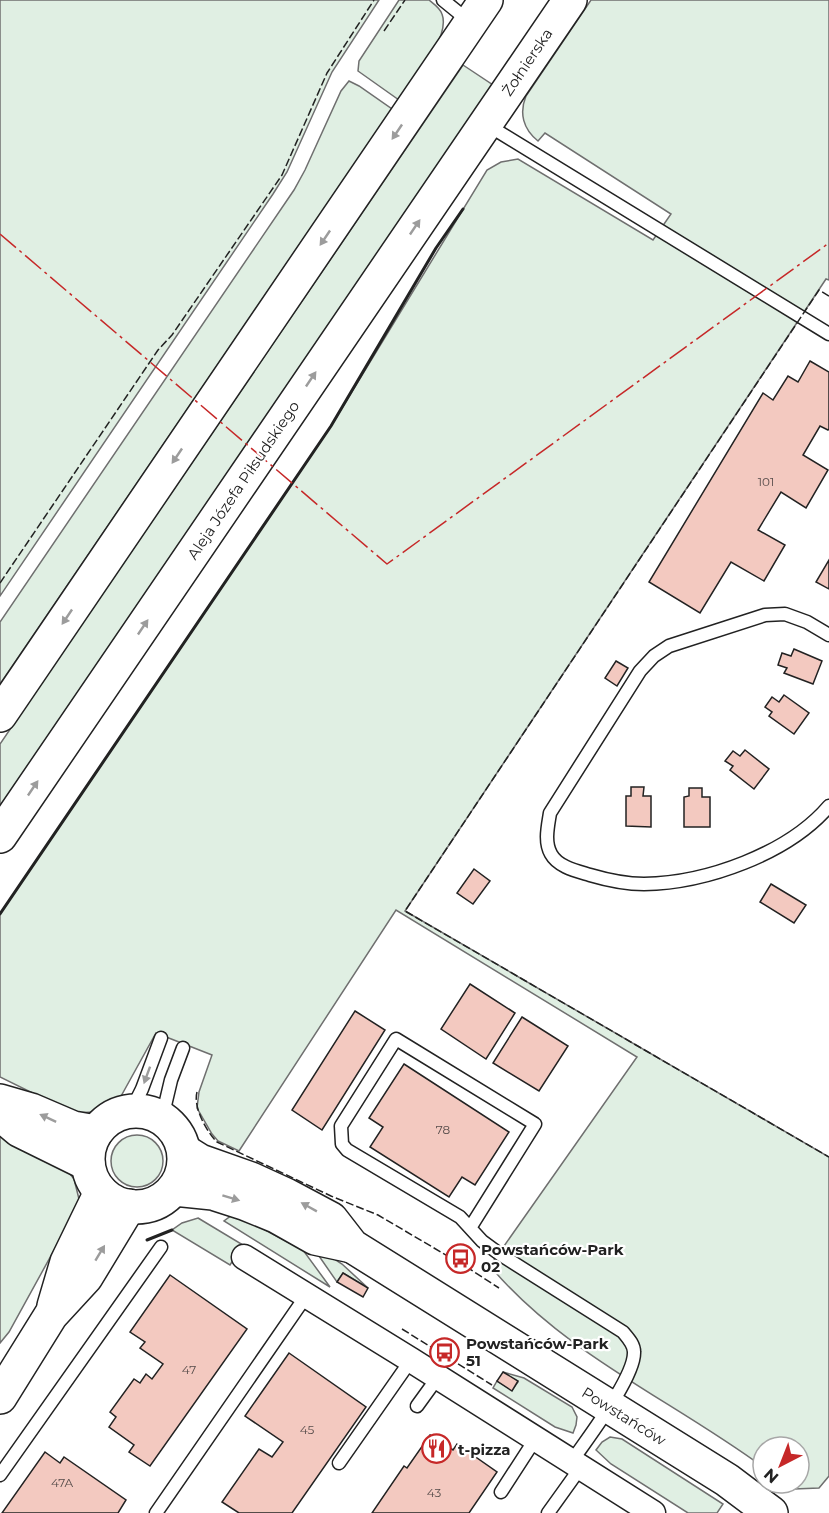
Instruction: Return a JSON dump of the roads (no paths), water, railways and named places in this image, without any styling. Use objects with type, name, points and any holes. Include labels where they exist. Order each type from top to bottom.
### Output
[{"type":"main road","name":"Żołnierska","points":[[485,124],[570,0]]},
{"type":"main road","points":[[0,715],[479,11]]},
{"type":"main road","name":"Aleja Józefa Piłsudskiego","points":[[0,836],[485,124]]},
{"type":"main road","points":[[0,1101],[31,1110],[73,1128],[96,1132]]},
{"type":"main road","points":[[0,1114],[19,1130],[106,1187],[149,1205],[158,1202],[174,1189],[182,1175],[184,1151],[176,1132],[162,1118],[141,1111],[130,1111],[111,1118],[96,1132],[91,1142],[106,1187],[67,1262],[51,1316],[0,1397]]},
{"type":"main road","name":"Powstańców","points":[[184,1151],[200,1161],[251,1179],[286,1195],[331,1220],[352,1246],[727,1480],[771,1513]]},
{"type":"main road","name":"Powstańców","points":[[174,1189],[213,1193],[276,1216],[315,1238],[352,1246]]},
{"type":"street","points":[[244,1257],[653,1513]]},
{"type":"lane","points":[[443,0],[479,11]]},
{"type":"lane","points":[[485,124],[829,334]]},
{"type":"lane","points":[[829,634],[807,622],[785,614],[765,615],[669,646],[654,656],[640,671],[550,813],[547,839],[551,855],[567,868],[618,882],[644,884],[699,876],[754,859],[786,841],[819,818],[829,806]]},
{"type":"lane","points":[[819,818],[829,827]]},
{"type":"lane","points":[[130,1111],[142,1089],[161,1038]]},
{"type":"lane","points":[[470,1228],[535,1124],[396,1039],[341,1126],[342,1144],[347,1150],[459,1217],[482,1241],[501,1255],[623,1332],[630,1339],[634,1351],[632,1365],[622,1386],[608,1406],[548,1513]]},
{"type":"lane","points":[[162,1118],[171,1080],[183,1048]]},
{"type":"lane","points":[[0,1475],[161,1247]]},
{"type":"lane","points":[[156,1513],[306,1296]]},
{"type":"lane","points":[[339,1463],[411,1360]]},
{"type":"lane","points":[[417,1406],[438,1377]]},
{"type":"lane","points":[[501,1492],[536,1438]]},
{"type":"place","name":"Powstańców-Park 02","points":[[460,1258]]},
{"type":"place","name":"Powstańców-Park 51","points":[[445,1352]]},
{"type":"place","name":"t-pizza","points":[[437,1449]]}]
